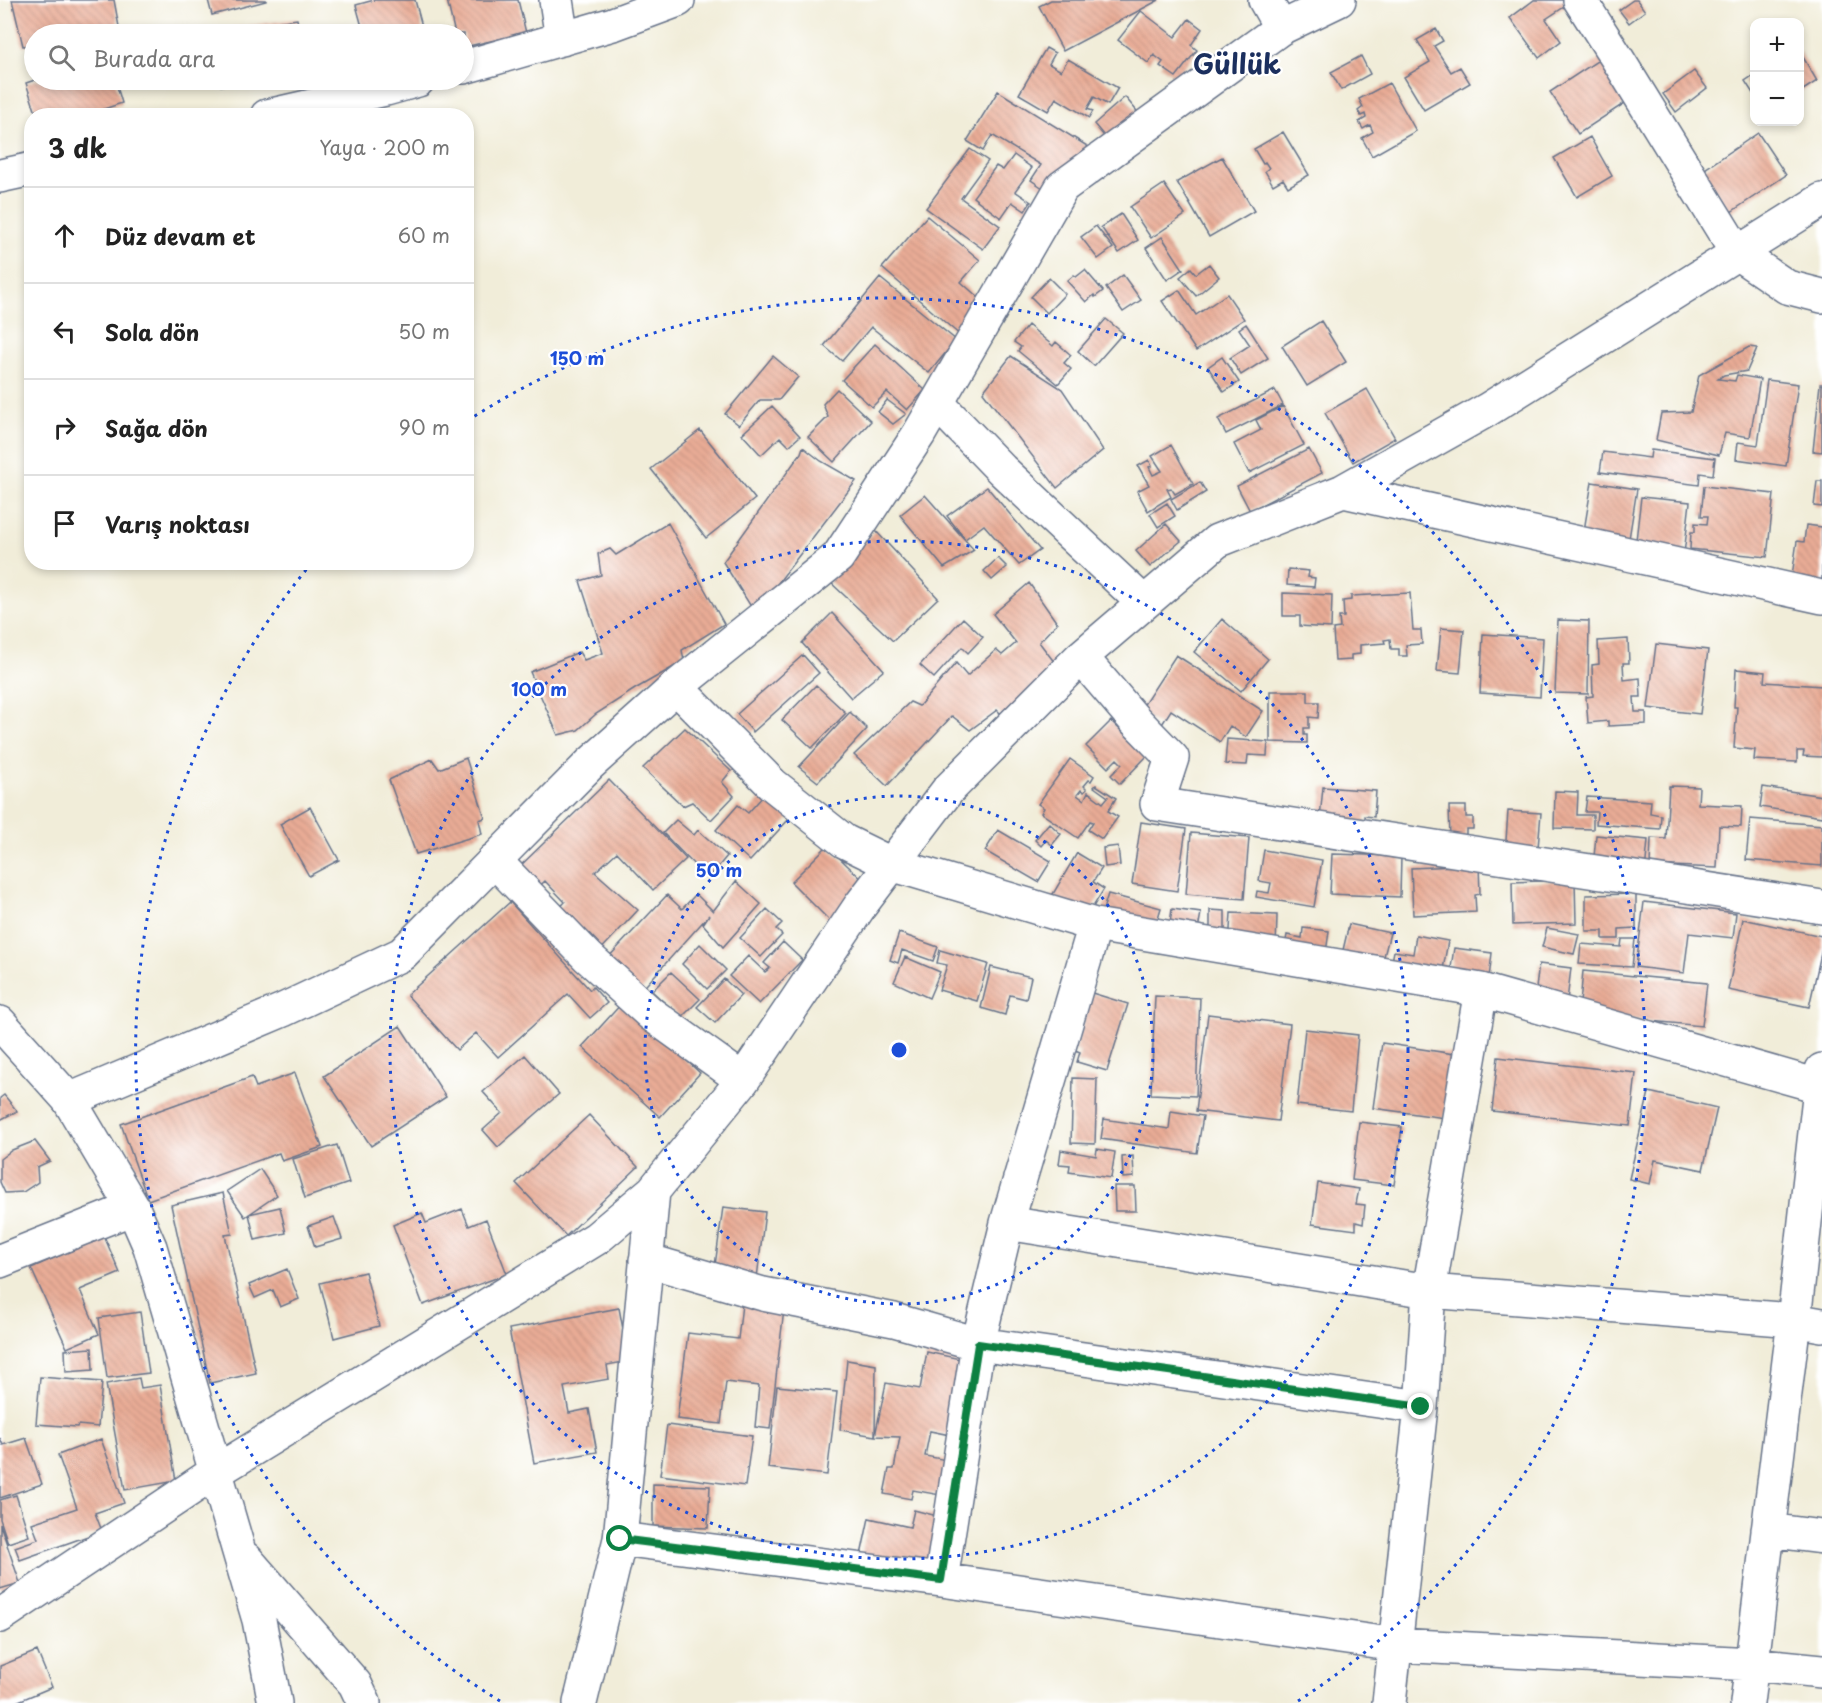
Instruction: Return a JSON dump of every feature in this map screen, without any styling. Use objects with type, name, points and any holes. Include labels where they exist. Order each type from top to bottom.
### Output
[{"type":"street","points":[[556,0],[562,39]]},
{"type":"street","points":[[474,64],[613,24],[678,0]]},
{"type":"street","points":[[1265,0],[1281,28]]},
{"type":"street","points":[[69,1100],[283,1010],[402,954],[590,764],[676,687],[838,557],[919,434],[1062,187],[1281,28],[1339,0]]},
{"type":"street","points":[[1580,0],[1737,253],[1787,287],[1822,296]]},
{"type":"street","points":[[302,108],[382,90]]},
{"type":"street","points":[[0,176],[24,171]]},
{"type":"street","points":[[0,1616],[217,1471],[597,1238],[652,1191],[743,1080],[860,906],[948,790],[1081,657],[1217,541],[1343,491],[1487,410],[1822,200]]},
{"type":"street","points":[[937,403],[1002,470],[1144,603]]},
{"type":"street","points":[[1343,491],[1822,597]]},
{"type":"street","points":[[1081,657],[1172,758],[1157,804],[1822,907]]},
{"type":"street","points":[[676,687],[772,784],[844,841],[891,864],[1095,925],[1481,990],[1821,1081],[1808,1323],[1768,1530],[1747,1703]]},
{"type":"street","points":[[494,860],[588,957],[651,1014],[743,1080]]},
{"type":"street","points":[[941,1580],[978,1344],[1007,1223],[1095,925]]},
{"type":"street","points":[[1389,1703],[1421,1407],[1429,1291],[1481,990]]},
{"type":"street","points":[[0,1023],[69,1100],[133,1208],[150,1247],[241,1553],[259,1620],[275,1703]]},
{"type":"street","points":[[580,1703],[620,1539],[652,1191]]},
{"type":"street","points":[[0,1261],[133,1208]]},
{"type":"street","points":[[1007,1223],[1429,1291],[1808,1323]]},
{"type":"street","points":[[646,1260],[763,1294],[894,1320],[978,1344],[1421,1407]]},
{"type":"street","points":[[1768,1530],[1822,1537]]},
{"type":"street","points":[[620,1539],[941,1580],[1396,1646],[1752,1664],[1822,1671]]},
{"type":"street","points":[[241,1553],[355,1684],[364,1703]]},
{"type":"building","points":[[12,0],[114,0],[118,24],[24,24],[23,46]]},
{"type":"building","points":[[208,0],[266,0],[266,1],[212,15]]},
{"type":"building","points":[[374,0],[415,0],[421,24],[361,24],[356,5]]},
{"type":"building","points":[[447,0],[518,0],[526,33],[474,45],[474,24],[453,24]]},
{"type":"building","points":[[1051,0],[1159,0],[1063,51],[1039,6]]},
{"type":"building","points":[[1534,0],[1563,0],[1567,5],[1546,19],[1561,41],[1539,58],[1510,18]]},
{"type":"building","points":[[1633,0],[1637,0],[1645,11],[1629,23],[1619,10]]},
{"type":"building","points":[[1141,11],[1175,37],[1189,19],[1202,29],[1191,45],[1197,50],[1176,77],[1160,66],[1163,62],[1154,55],[1148,63],[1118,40]]},
{"type":"building","points":[[297,19],[298,24],[261,24]]},
{"type":"building","points":[[1436,29],[1443,41],[1434,46],[1451,72],[1460,67],[1470,83],[1424,110],[1404,77],[1430,62],[1417,40]]},
{"type":"building","points":[[1046,48],[1055,53],[1049,64],[1061,71],[1068,59],[1118,88],[1108,105],[1094,97],[1087,109],[1093,111],[1089,118],[1056,98],[1048,111],[1019,94]]},
{"type":"building","points":[[1361,56],[1370,74],[1341,90],[1331,72]]},
{"type":"building","points":[[1600,59],[1628,101],[1578,134],[1550,92]]},
{"type":"building","points":[[1804,59],[1817,81],[1804,89]]},
{"type":"building","points":[[1694,71],[1707,88],[1676,112],[1663,94]]},
{"type":"building","points":[[1750,78],[1750,89],[1745,81]]},
{"type":"building","points":[[1389,83],[1416,131],[1372,156],[1362,138],[1373,132],[1370,125],[1363,129],[1359,122],[1366,118],[1365,114],[1361,116],[1358,111],[1363,107],[1359,99]]},
{"type":"building","points":[[28,90],[118,90],[122,103],[107,108],[34,108]]},
{"type":"building","points":[[998,91],[1092,149],[1055,196],[1031,180],[1041,165],[992,135],[983,151],[967,141]]},
{"type":"building","points":[[1125,97],[1141,116],[1109,142],[1094,124]]},
{"type":"building","points":[[1283,132],[1309,175],[1288,187],[1283,179],[1273,185],[1265,171],[1269,168],[1265,162],[1263,164],[1254,149]]},
{"type":"building","points":[[1758,133],[1786,175],[1731,212],[1702,171]]},
{"type":"building","points":[[1590,137],[1612,176],[1577,197],[1554,158]]},
{"type":"building","points":[[970,149],[988,161],[961,198],[1000,226],[983,249],[926,208]]},
{"type":"building","points":[[1014,155],[1032,168],[1015,191],[1031,202],[1025,211],[1012,202],[1001,218],[973,197],[996,166],[1003,170]]},
{"type":"building","points":[[1222,157],[1254,211],[1209,237],[1177,182]]},
{"type":"building","points":[[1164,184],[1185,215],[1151,238],[1130,207]]},
{"type":"building","points":[[1121,214],[1138,240],[1119,253],[1101,227]]},
{"type":"building","points":[[927,216],[980,260],[961,282],[987,305],[961,336],[882,268]]},
{"type":"building","points":[[1096,226],[1113,248],[1098,259],[1081,237]]},
{"type":"building","points":[[1162,237],[1183,269],[1167,280],[1146,248]]},
{"type":"building","points":[[1209,264],[1219,277],[1196,296],[1180,277],[1191,268],[1196,274]]},
{"type":"building","points":[[1085,270],[1103,291],[1086,302],[1067,281]]},
{"type":"building","points":[[1123,275],[1141,300],[1123,312],[1106,288]]},
{"type":"building","points":[[880,278],[956,340],[929,373],[871,327],[842,361],[824,346]]},
{"type":"building","points":[[1049,278],[1065,294],[1047,313],[1031,297]]},
{"type":"building","points":[[1179,290],[1196,315],[1227,294],[1244,319],[1196,351],[1162,301]]},
{"type":"building","points":[[1106,319],[1123,333],[1094,366],[1078,351]]},
{"type":"building","points":[[1321,321],[1346,362],[1307,386],[1282,346]]},
{"type":"building","points":[[1246,324],[1268,358],[1241,375],[1230,358],[1250,345],[1239,329]]},
{"type":"building","points":[[1028,325],[1053,346],[1056,342],[1071,355],[1064,363],[1071,369],[1058,384],[1018,351],[1021,347],[1014,342]]},
{"type":"building","points":[[875,344],[925,390],[907,410],[887,392],[872,407],[842,380]]},
{"type":"building","points":[[1749,347],[1757,348],[1747,371],[1724,375],[1718,379],[1735,381],[1737,375],[1760,379],[1750,437],[1725,433],[1719,455],[1656,440],[1661,413],[1691,412],[1699,375]]},
{"type":"building","points":[[773,356],[798,377],[779,400],[760,400],[739,425],[725,414]]},
{"type":"building","points":[[1011,356],[1062,389],[1103,450],[1057,488],[983,392]]},
{"type":"building","points":[[1222,357],[1239,382],[1224,392],[1208,367]]},
{"type":"building","points":[[1767,380],[1798,384],[1786,466],[1736,459],[1738,442],[1758,445]]},
{"type":"building","points":[[1820,384],[1822,384],[1822,452],[1813,451]]},
{"type":"building","points":[[837,389],[871,421],[834,462],[808,437],[828,417],[823,404]]},
{"type":"building","points":[[1367,389],[1395,438],[1353,462],[1325,413]]},
{"type":"building","points":[[1275,390],[1283,405],[1226,434],[1218,419]]},
{"type":"building","points":[[887,400],[906,414],[893,424],[878,412]]},
{"type":"building","points":[[772,406],[800,436],[789,446],[780,437],[761,455],[742,434]]},
{"type":"building","points":[[1283,406],[1304,445],[1249,473],[1234,444],[1261,430],[1256,420]]},
{"type":"building","points":[[700,430],[755,499],[706,538],[651,469]]},
{"type":"building","points":[[1171,445],[1193,484],[1175,494],[1171,488],[1167,489],[1171,497],[1148,511],[1137,491],[1149,485],[1138,466],[1149,460],[1152,466],[1149,467],[1153,475],[1162,471],[1152,456]]},
{"type":"building","points":[[803,447],[821,461],[856,481],[755,613],[723,562]]},
{"type":"building","points":[[1309,449],[1322,473],[1250,511],[1237,486]]},
{"type":"building","points":[[1651,450],[1715,458],[1713,475],[1700,473],[1699,485],[1600,472],[1603,452],[1650,458]]},
{"type":"building","points":[[1817,481],[1822,481],[1822,507],[1814,506]]},
{"type":"building","points":[[1200,482],[1206,492],[1177,510],[1171,499]]},
{"type":"building","points":[[1592,482],[1637,489],[1628,545],[1583,537]]},
{"type":"building","points":[[1704,486],[1774,494],[1767,557],[1690,549],[1691,532],[1695,532],[1695,523],[1707,524],[1708,516],[1701,516]]},
{"type":"building","points":[[987,487],[1040,550],[1019,565],[984,525],[965,539],[947,516]]},
{"type":"building","points":[[925,495],[974,550],[944,568],[900,515]]},
{"type":"building","points":[[1641,497],[1690,502],[1684,554],[1635,549]]},
{"type":"building","points":[[1167,503],[1175,516],[1158,527],[1150,514]]},
{"type":"building","points":[[668,523],[724,624],[682,650],[684,661],[596,714],[578,730],[558,735],[530,672],[579,652],[584,660],[603,653],[580,581],[601,575],[598,554],[610,549],[616,555]]},
{"type":"building","points":[[1166,524],[1181,541],[1150,567],[1136,551]]},
{"type":"building","points":[[1806,525],[1822,527],[1822,591],[1792,576],[1797,541],[1804,542]]},
{"type":"building","points":[[875,530],[938,598],[893,641],[829,581]]},
{"type":"building","points":[[998,558],[1007,567],[992,580],[984,571]]},
{"type":"building","points":[[1288,569],[1309,571],[1308,577],[1315,578],[1314,587],[1287,585]]},
{"type":"building","points":[[1029,583],[1057,623],[1039,642],[1058,667],[1007,720],[997,710],[970,730],[952,716],[887,786],[854,755],[910,702],[919,706],[956,663],[967,676],[996,650],[1002,655],[1016,643],[993,614]]},
{"type":"building","points":[[1283,593],[1332,595],[1331,628],[1300,626],[1300,616],[1283,616]]},
{"type":"building","points":[[1410,593],[1413,630],[1421,630],[1422,644],[1406,645],[1407,656],[1399,656],[1399,649],[1391,649],[1390,639],[1384,640],[1385,643],[1360,645],[1360,654],[1351,655],[1351,660],[1335,661],[1333,629],[1340,628],[1339,617],[1344,617],[1343,601],[1351,600],[1351,596]]},
{"type":"building","points":[[832,613],[884,670],[851,698],[802,643]]},
{"type":"building","points":[[963,618],[983,637],[968,653],[962,647],[934,678],[920,665]]},
{"type":"building","points":[[1222,619],[1268,659],[1241,691],[1194,652]]},
{"type":"building","points":[[1558,620],[1589,621],[1588,694],[1555,693]]},
{"type":"building","points":[[1441,628],[1464,630],[1460,673],[1437,671]]},
{"type":"building","points":[[1483,634],[1543,638],[1540,697],[1480,693]]},
{"type":"building","points":[[1628,639],[1629,663],[1623,663],[1624,680],[1640,678],[1641,697],[1634,697],[1635,712],[1646,712],[1646,724],[1608,726],[1608,721],[1588,723],[1586,697],[1593,696],[1592,665],[1599,664],[1598,641]]},
{"type":"building","points":[[1656,644],[1708,650],[1700,714],[1648,708]]},
{"type":"building","points":[[803,655],[819,673],[753,732],[737,714]]},
{"type":"building","points":[[1176,655],[1263,711],[1246,737],[1230,726],[1220,742],[1171,710],[1161,726],[1139,712]]},
{"type":"building","points":[[1736,669],[1765,672],[1764,682],[1822,686],[1822,757],[1803,756],[1804,751],[1797,751],[1797,762],[1754,760],[1755,750],[1734,748],[1737,707],[1734,707]]},
{"type":"building","points":[[816,685],[846,713],[812,748],[782,720]]},
{"type":"building","points":[[1270,691],[1308,691],[1308,702],[1319,702],[1318,718],[1309,717],[1309,728],[1304,728],[1307,743],[1270,742]]},
{"type":"building","points":[[850,712],[867,729],[818,782],[799,767]]},
{"type":"building","points":[[1111,721],[1147,756],[1120,784],[1111,775],[1122,764],[1117,759],[1108,768],[1086,746]]},
{"type":"building","points":[[685,728],[731,771],[722,782],[734,796],[711,820],[692,802],[683,806],[643,768]]},
{"type":"building","points":[[1227,739],[1268,742],[1267,756],[1248,755],[1247,765],[1225,764]]},
{"type":"building","points":[[466,758],[485,818],[479,820],[482,834],[416,854],[389,780],[432,759],[439,769]]},
{"type":"building","points":[[1070,759],[1094,776],[1084,786],[1087,789],[1084,792],[1081,790],[1077,795],[1084,800],[1088,792],[1103,803],[1108,797],[1094,787],[1096,785],[1116,798],[1108,811],[1118,817],[1102,839],[1088,830],[1093,822],[1090,821],[1078,838],[1041,813],[1044,808],[1038,804]]},
{"type":"building","points":[[609,780],[686,859],[653,890],[617,852],[595,872],[638,910],[596,955],[556,912],[565,902],[545,881],[534,891],[515,871]]},
{"type":"building","points":[[1669,786],[1699,787],[1698,804],[1742,806],[1741,827],[1719,826],[1717,868],[1650,865],[1651,838],[1666,839]]},
{"type":"building","points":[[1323,787],[1376,791],[1374,817],[1365,816],[1365,824],[1320,818]]},
{"type":"building","points":[[1763,787],[1822,796],[1822,817],[1760,807]]},
{"type":"building","points":[[1555,791],[1578,792],[1577,815],[1593,815],[1593,829],[1554,828]]},
{"type":"building","points":[[764,795],[790,818],[750,861],[716,830],[738,805],[748,813]]},
{"type":"building","points":[[1587,797],[1651,801],[1650,813],[1661,815],[1660,829],[1596,824],[1597,812],[1585,812]]},
{"type":"building","points":[[1449,806],[1466,806],[1466,817],[1473,817],[1473,829],[1466,829],[1466,839],[1450,839]]},
{"type":"building","points":[[310,807],[339,860],[309,876],[280,824]]},
{"type":"building","points":[[1508,811],[1541,813],[1538,848],[1505,855]]},
{"type":"building","points":[[1750,819],[1822,825],[1822,866],[1746,860]]},
{"type":"building","points":[[676,820],[694,835],[698,830],[727,856],[708,879],[663,833]]},
{"type":"building","points":[[1141,822],[1186,829],[1177,891],[1132,884]]},
{"type":"building","points":[[1049,823],[1061,834],[1052,845],[1046,840],[1041,846],[1035,840]]},
{"type":"building","points":[[998,830],[1051,861],[1038,882],[985,851]]},
{"type":"building","points":[[1191,833],[1249,838],[1244,899],[1186,894]]},
{"type":"building","points":[[1596,835],[1648,840],[1645,872],[1593,868]]},
{"type":"building","points":[[827,846],[870,887],[833,924],[791,882]]},
{"type":"building","points":[[1118,846],[1120,865],[1105,867],[1103,848]]},
{"type":"building","points":[[1264,850],[1322,860],[1314,907],[1256,897],[1257,891],[1269,893],[1271,883],[1259,881]]},
{"type":"building","points":[[1077,853],[1102,868],[1093,882],[1104,889],[1085,920],[1050,899]]},
{"type":"building","points":[[1332,854],[1401,856],[1400,897],[1330,894]]},
{"type":"building","points":[[1479,865],[1480,894],[1475,895],[1476,912],[1413,915],[1411,868]]},
{"type":"building","points":[[1575,880],[1576,923],[1513,925],[1512,882]]},
{"type":"building","points":[[736,881],[761,904],[723,947],[703,924],[709,915],[639,993],[605,961],[667,895],[682,909],[696,894],[713,911]]},
{"type":"building","points":[[1108,894],[1161,908],[1154,931],[1101,916]]},
{"type":"building","points":[[1636,894],[1636,928],[1619,929],[1619,939],[1603,939],[1603,931],[1586,931],[1586,895]]},
{"type":"building","points":[[510,902],[590,990],[593,987],[607,1003],[590,1018],[568,994],[498,1057],[476,1033],[457,1050],[407,995]]},
{"type":"building","points":[[1644,902],[1736,913],[1733,938],[1689,933],[1684,973],[1636,967]]},
{"type":"building","points":[[767,909],[782,923],[776,929],[782,935],[761,957],[740,938]]},
{"type":"building","points":[[1172,909],[1201,913],[1197,935],[1169,930]]},
{"type":"building","points":[[1210,910],[1225,911],[1225,936],[1210,935]]},
{"type":"building","points":[[1231,913],[1277,915],[1276,948],[1229,946]]},
{"type":"building","points":[[1743,919],[1822,936],[1822,949],[1809,1007],[1728,990]]},
{"type":"building","points":[[1349,924],[1390,933],[1381,968],[1341,959]]},
{"type":"building","points":[[1303,928],[1329,931],[1325,960],[1285,946],[1287,935],[1302,938]]},
{"type":"building","points":[[1547,928],[1579,934],[1574,954],[1542,947]]},
{"type":"building","points":[[899,933],[938,947],[933,961],[902,950],[898,963],[890,960]]},
{"type":"building","points":[[1416,935],[1448,941],[1441,981],[1390,972],[1394,951],[1413,954]]},
{"type":"building","points":[[1622,939],[1635,939],[1632,967],[1579,964],[1581,944],[1621,947]]},
{"type":"building","points":[[783,942],[802,960],[759,1004],[729,976],[748,956],[765,972],[770,968],[764,963]]},
{"type":"building","points":[[700,944],[726,970],[707,989],[682,964]]},
{"type":"building","points":[[1454,948],[1492,953],[1488,986],[1449,981]]},
{"type":"building","points":[[940,950],[988,964],[977,1001],[939,990],[947,965],[937,963]]},
{"type":"building","points":[[905,957],[940,972],[929,998],[894,982]]},
{"type":"building","points":[[1539,964],[1571,968],[1566,1009],[1534,1004]]},
{"type":"building","points":[[991,967],[1031,977],[1026,999],[1010,995],[1005,1015],[981,1008]]},
{"type":"building","points":[[1583,971],[1707,983],[1702,1026],[1579,1014]]},
{"type":"building","points":[[671,972],[700,999],[681,1018],[652,991]]},
{"type":"building","points":[[724,979],[741,995],[715,1023],[697,1007]]},
{"type":"building","points":[[1092,993],[1128,1004],[1107,1071],[1077,1062],[1080,1052],[1075,1050]]},
{"type":"building","points":[[1155,996],[1200,998],[1196,1096],[1151,1094]]},
{"type":"building","points":[[623,1002],[700,1073],[660,1117],[582,1047]]},
{"type":"building","points":[[1208,1014],[1290,1024],[1278,1121],[1196,1111]]},
{"type":"building","points":[[400,1026],[446,1097],[371,1146],[324,1076]]},
{"type":"building","points":[[1305,1029],[1358,1035],[1351,1111],[1297,1105]]},
{"type":"building","points":[[1382,1043],[1454,1054],[1445,1118],[1373,1108]]},
{"type":"building","points":[[525,1055],[559,1094],[498,1147],[483,1130],[502,1113],[483,1092]]},
{"type":"building","points":[[1498,1057],[1636,1073],[1630,1126],[1492,1111]]},
{"type":"building","points":[[295,1073],[322,1147],[282,1161],[279,1153],[148,1200],[121,1124],[252,1077],[256,1087]]},
{"type":"building","points":[[1073,1078],[1097,1079],[1095,1144],[1071,1143]]},
{"type":"building","points":[[1649,1092],[1717,1108],[1703,1170],[1655,1160],[1650,1184],[1629,1179]]},
{"type":"building","points":[[4,1095],[17,1111],[0,1120],[0,1098]]},
{"type":"building","points":[[1171,1111],[1203,1116],[1197,1153],[1101,1139],[1104,1119],[1169,1129]]},
{"type":"building","points":[[589,1115],[638,1167],[566,1236],[516,1183]]},
{"type":"building","points":[[1359,1122],[1402,1127],[1394,1185],[1352,1180]]},
{"type":"building","points":[[35,1141],[50,1161],[37,1167],[38,1182],[23,1192],[5,1193],[0,1182],[0,1159],[12,1150]]},
{"type":"building","points":[[337,1145],[349,1183],[305,1198],[293,1159]]},
{"type":"building","points":[[1097,1149],[1115,1152],[1111,1178],[1069,1172],[1070,1165],[1059,1164],[1061,1150],[1096,1156]]},
{"type":"building","points":[[1133,1156],[1134,1177],[1123,1178],[1122,1157]]},
{"type":"building","points":[[260,1169],[277,1195],[245,1217],[227,1191]]},
{"type":"building","points":[[1318,1183],[1359,1189],[1356,1204],[1365,1205],[1363,1224],[1356,1222],[1356,1230],[1312,1224]]},
{"type":"building","points":[[1114,1186],[1135,1186],[1136,1211],[1115,1211]]},
{"type":"building","points":[[223,1193],[232,1234],[225,1235],[256,1373],[210,1383],[171,1205]]},
{"type":"building","points":[[280,1207],[286,1233],[255,1240],[249,1214]]},
{"type":"building","points":[[723,1207],[765,1212],[757,1278],[714,1273]]},
{"type":"building","points":[[462,1209],[469,1226],[486,1219],[507,1274],[423,1305],[393,1225],[422,1213],[426,1223]]},
{"type":"building","points":[[334,1217],[342,1239],[315,1247],[308,1226]]},
{"type":"building","points":[[104,1236],[120,1273],[80,1290],[99,1334],[67,1348],[31,1268]]},
{"type":"building","points":[[287,1269],[299,1299],[280,1307],[273,1290],[255,1298],[249,1285]]},
{"type":"building","points":[[365,1272],[379,1326],[334,1338],[320,1283]]},
{"type":"building","points":[[742,1304],[784,1309],[770,1429],[755,1427],[759,1386],[726,1382],[721,1424],[677,1419],[688,1333],[738,1339]]},
{"type":"building","points":[[619,1308],[629,1361],[607,1365],[609,1379],[564,1387],[569,1413],[589,1409],[597,1452],[534,1463],[509,1329]]},
{"type":"building","points":[[140,1312],[149,1373],[107,1378],[99,1318]]},
{"type":"building","points":[[92,1348],[93,1370],[66,1372],[65,1350]]},
{"type":"building","points":[[927,1352],[965,1360],[950,1435],[930,1431],[925,1456],[947,1460],[940,1495],[913,1490],[911,1499],[884,1494],[889,1469],[894,1469],[900,1437],[875,1436],[886,1383],[920,1389]]},
{"type":"building","points":[[847,1360],[876,1365],[875,1436],[840,1430]]},
{"type":"building","points":[[40,1377],[102,1382],[98,1427],[36,1424]]},
{"type":"building","points":[[139,1378],[141,1388],[160,1385],[176,1481],[125,1490],[106,1384]]},
{"type":"building","points":[[777,1386],[837,1392],[827,1475],[768,1468]]},
{"type":"building","points":[[667,1425],[752,1436],[745,1486],[660,1475]]},
{"type":"building","points":[[0,1438],[3,1445],[26,1438],[42,1484],[0,1498]]},
{"type":"building","points":[[101,1439],[124,1503],[95,1513],[102,1531],[20,1560],[15,1547],[38,1539],[32,1523],[77,1508],[58,1455]]},
{"type":"building","points":[[653,1484],[710,1486],[708,1528],[653,1526]]},
{"type":"building","points":[[16,1495],[29,1536],[8,1543],[0,1519],[0,1500]]},
{"type":"building","points":[[914,1510],[941,1517],[929,1575],[860,1560],[869,1518],[910,1527]]},
{"type":"building","points":[[0,1524],[20,1583],[0,1589]]},
{"type":"building","points":[[37,1651],[52,1687],[14,1703],[0,1703],[0,1666]]},
{"type":"district","name":"Güllük","points":[[1237,65]]},
{"type":"route","points":[[620,1539],[941,1580],[978,1344],[1421,1407]]}]
